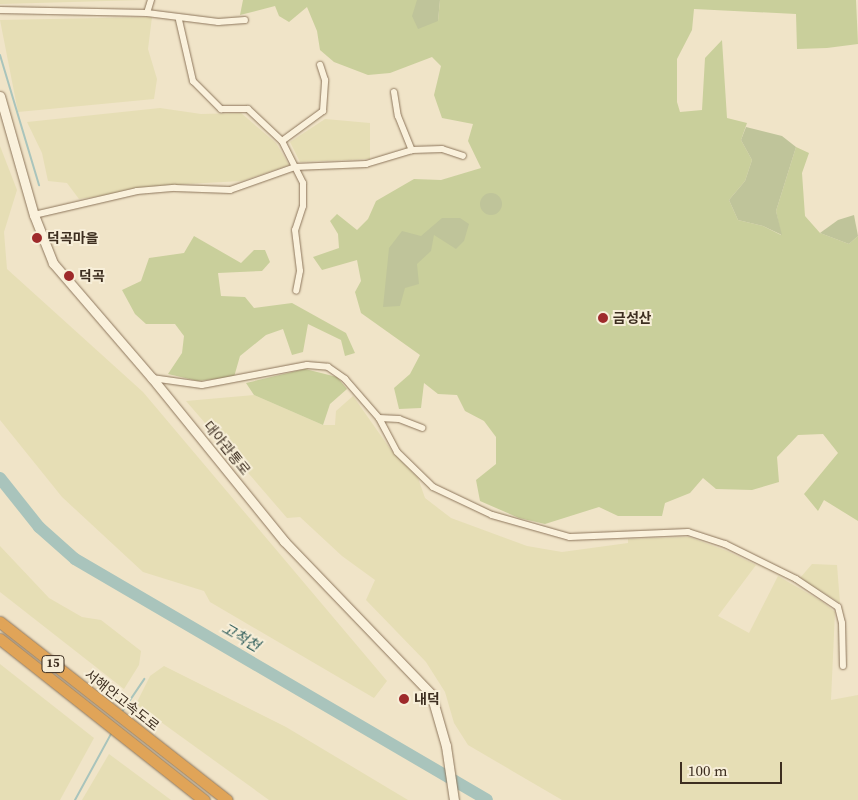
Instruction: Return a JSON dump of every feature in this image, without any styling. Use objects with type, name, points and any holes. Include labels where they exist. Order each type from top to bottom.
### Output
[{"type":"highway","name":"서해안고속도로","points":[[0,622],[227,800]]},
{"type":"highway","name":"서해안고속도로","points":[[0,639],[204,800]]},
{"type":"main road","name":"대야관통로","points":[[0,96],[34,215],[53,263],[152,378],[284,540],[431,694],[447,754],[454,800]]},
{"type":"street","points":[[147,13],[151,0]]},
{"type":"street","points":[[0,10],[147,13],[179,20],[218,22],[245,20]]},
{"type":"street","points":[[179,20],[193,81],[221,109],[248,109],[282,141],[303,183],[303,206],[295,230],[300,271],[296,291]]},
{"type":"street","points":[[282,141],[323,111],[324,80],[320,65]]},
{"type":"street","points":[[394,92],[398,116],[412,150]]},
{"type":"street","points":[[34,215],[138,191],[175,188],[230,190],[295,167],[366,164],[412,150],[442,149],[463,156]]},
{"type":"street","points":[[152,378],[202,385],[307,365],[328,367],[345,379],[378,418],[397,452],[433,487],[492,515],[570,537],[688,532],[725,544],[796,580],[838,607],[842,623],[843,666]]},
{"type":"street","points":[[378,418],[399,419],[422,428]]},
{"type":"shaded area","points":[[0,0],[143,0],[0,4]]},
{"type":"shaded area","points":[[152,17],[148,49],[157,79],[154,99],[18,112],[0,20]]},
{"type":"shaded area","points":[[160,108],[201,114],[241,113],[276,143],[289,165],[242,181],[186,184],[79,199],[67,183],[48,181],[42,153],[27,122]]},
{"type":"shaded area","points":[[325,119],[370,123],[370,159],[300,162],[290,142]]},
{"type":"shaded area","points":[[0,146],[17,190],[4,232],[7,269],[143,392],[387,681],[374,698],[210,602],[204,591],[143,572],[62,497],[0,420]]},
{"type":"shaded area","points":[[254,395],[323,425],[335,425],[336,411],[353,396],[391,450],[418,478],[425,498],[451,518],[527,546],[562,552],[628,543],[628,539],[689,537],[727,551],[756,565],[718,616],[749,633],[778,576],[821,601],[835,612],[831,700],[858,695],[858,800],[562,800],[468,745],[454,723],[445,692],[426,662],[366,600],[375,580],[342,556],[300,517],[287,518],[186,401]]},
{"type":"shaded area","points":[[0,546],[49,598],[82,617],[101,620],[141,651],[139,665],[124,689],[0,592]]},
{"type":"shaded area","points":[[812,564],[837,565],[840,603],[800,578]]},
{"type":"shaded area","points":[[0,664],[94,738],[60,800],[0,800]]},
{"type":"shaded area","points":[[164,666],[286,727],[408,800],[269,800],[136,704],[150,676]]},
{"type":"shaded area","points":[[109,754],[171,800],[82,800]]},
{"type":"green space","points":[[243,0],[417,0],[438,21],[440,0],[856,0],[858,44],[827,48],[797,49],[796,14],[694,9],[692,30],[677,59],[677,102],[680,112],[702,110],[705,58],[722,40],[727,118],[747,123],[741,140],[752,160],[745,181],[729,200],[738,220],[763,226],[781,235],[776,211],[796,147],[809,153],[802,173],[805,216],[820,233],[849,244],[858,236],[858,521],[824,500],[818,511],[804,494],[838,453],[823,434],[798,435],[777,457],[779,482],[752,490],[716,489],[703,478],[690,493],[665,503],[662,516],[618,516],[599,507],[545,524],[519,518],[480,501],[476,480],[496,464],[496,437],[484,421],[465,411],[457,395],[438,394],[424,383],[421,408],[399,409],[394,388],[410,374],[420,355],[361,313],[355,292],[361,281],[357,260],[322,270],[313,257],[339,248],[338,234],[330,221],[337,214],[357,230],[368,219],[376,201],[414,179],[441,180],[481,168],[468,141],[473,124],[442,118],[434,95],[441,66],[432,57],[390,73],[368,75],[334,62],[320,50],[317,31],[307,7],[289,22],[279,16],[275,6],[240,15]]},
{"type":"green space","points":[[417,0],[440,0],[438,21],[418,29],[412,16]]},
{"type":"green space","points":[[746,127],[782,136],[796,147],[776,211],[782,235],[763,226],[738,220],[729,200],[745,181],[752,160],[741,140]]},
{"type":"green space","points":[[491,193],[499,196],[502,204],[499,212],[491,215],[483,212],[480,204],[483,196]]},
{"type":"green space","points":[[854,215],[858,236],[849,244],[820,233],[838,220]]},
{"type":"green space","points":[[442,218],[460,218],[469,224],[464,241],[456,249],[434,235],[431,251],[417,264],[419,284],[405,288],[400,306],[383,307],[389,248],[402,231],[421,236]]},
{"type":"green space","points":[[194,236],[241,263],[254,250],[265,250],[270,262],[262,271],[218,273],[221,296],[245,297],[254,308],[292,303],[346,333],[355,353],[345,356],[341,340],[308,324],[303,352],[292,355],[283,329],[266,335],[240,356],[234,377],[198,381],[168,374],[182,353],[184,336],[175,324],[146,324],[135,314],[122,290],[141,281],[149,258],[184,253]]},
{"type":"green space","points":[[305,369],[337,377],[347,389],[330,404],[323,425],[254,395],[246,383]]},
{"type":"waterway","points":[[0,55],[39,185]]},
{"type":"waterway","name":"고척천","points":[[0,478],[39,527],[75,559],[487,800]]},
{"type":"waterway","points":[[122,712],[144,679]]},
{"type":"waterway","points":[[75,800],[112,732]]},
{"type":"place","name":"덕곡마을","points":[[37,238]]},
{"type":"place","name":"덕곡","points":[[69,276]]},
{"type":"place","name":"금성산","points":[[603,318]]},
{"type":"place","name":"내덕","points":[[404,699]]}]
